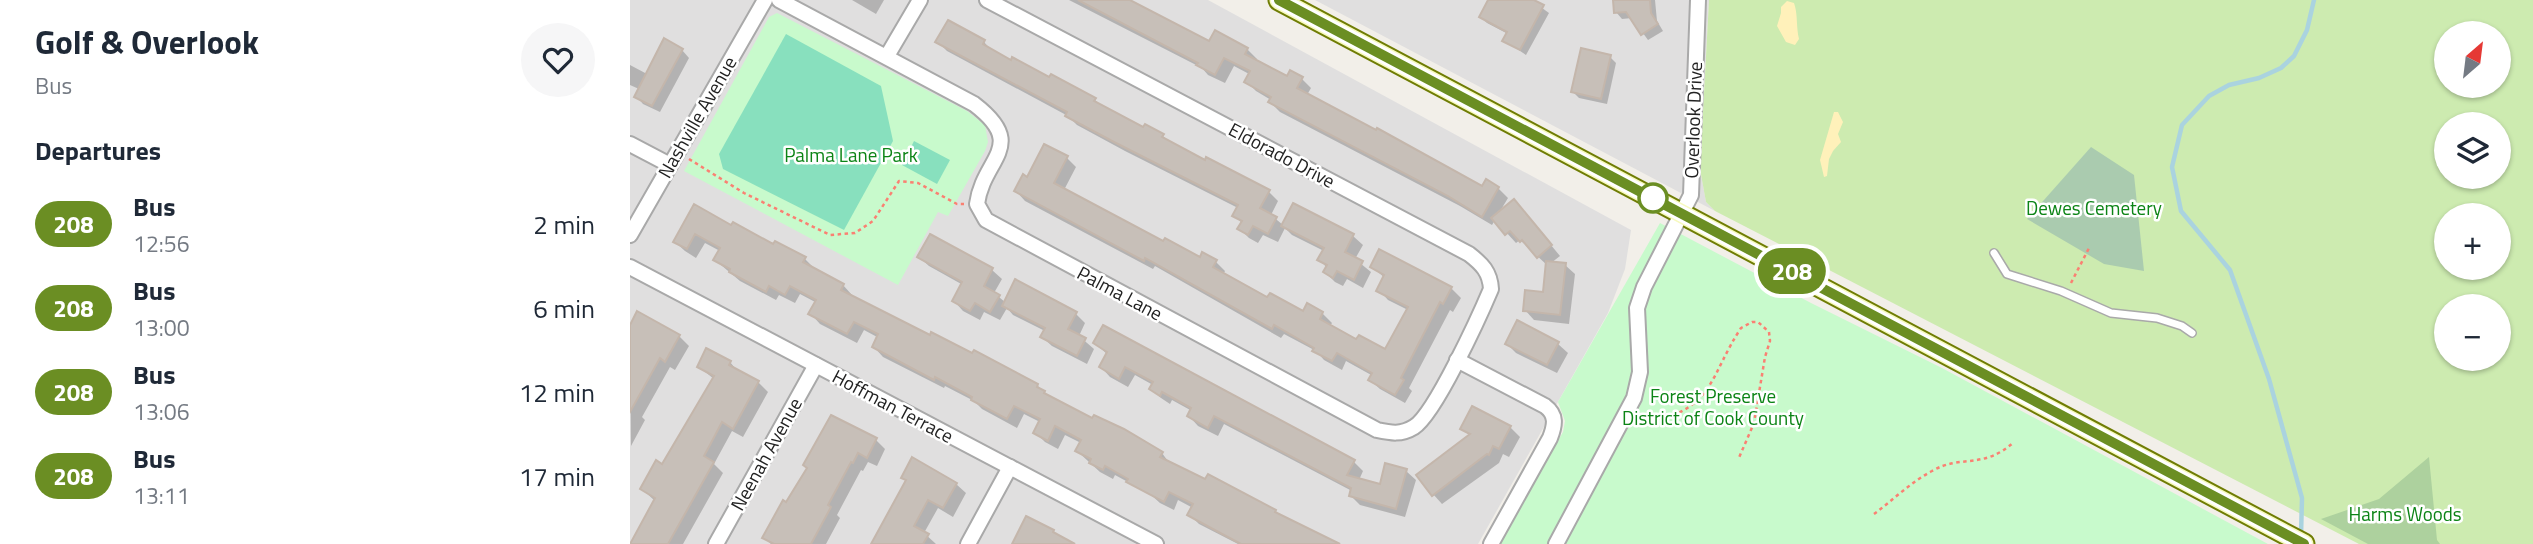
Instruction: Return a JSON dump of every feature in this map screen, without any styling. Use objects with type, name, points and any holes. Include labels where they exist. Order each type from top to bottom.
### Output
[{"type":"main road","points":[[1279,0],[2304,544]]},
{"type":"street","name":"Nashville Avenue","points":[[630,235],[765,0]]},
{"type":"street","points":[[779,0],[974,104],[997,124],[1000,137],[999,154],[983,183],[976,204]]},
{"type":"street","points":[[887,56],[920,0]]},
{"type":"street","name":"Eldorado Drive","points":[[987,0],[1469,254],[1490,276],[1491,289],[1457,360]]},
{"type":"street","name":"Overlook Drive","points":[[1556,544],[1634,398],[1640,372],[1637,307],[1655,263],[1691,195],[1698,0]]},
{"type":"street","points":[[630,144],[673,159]]},
{"type":"street","name":"Palma Lane","points":[[976,204],[986,220],[1000,229],[1377,430],[1404,432],[1416,426],[1426,415],[1457,360]]},
{"type":"street","name":"Hoffman Terrace","points":[[630,267],[1156,544]]},
{"type":"street","points":[[1457,360],[1552,412],[1554,426],[1550,438],[1491,544]]},
{"type":"street","name":"Neenah Avenue","points":[[716,544],[816,365]]},
{"type":"street","points":[[968,544],[1010,467]]},
{"type":"lane","points":[[1994,253],[2007,274],[2067,293],[2111,313],[2157,318],[2182,326],[2192,333]]},
{"type":"path","points":[[673,159],[721,176],[744,193],[830,235],[855,233],[873,221],[899,181],[919,183],[957,204],[976,204]]},
{"type":"path","points":[[2067,293],[2088,248]]},
{"type":"path","points":[[1653,422],[1675,417],[1698,403],[1741,328],[1752,321],[1758,322],[1769,332],[1770,341],[1754,423],[1738,460]]},
{"type":"path","points":[[1874,514],[1932,470],[2002,454],[2014,443]]},
{"type":"shaded area","points":[[630,0],[1208,0],[1631,230],[1625,269],[1608,313],[1478,544],[630,544]]},
{"type":"shaded area","points":[[1315,0],[1709,0],[1700,169],[1706,202],[1715,211]]},
{"type":"green space","points":[[1709,0],[2533,0],[2533,544],[2359,544],[1715,211],[1706,202],[1700,169]]},
{"type":"green space","name":"Palma Lane Park","points":[[777,13],[967,111],[985,125],[988,142],[985,151],[948,216],[938,212],[898,285],[684,171],[769,17]]},
{"type":"green space","points":[[786,34],[881,86],[893,141],[844,230],[723,169],[719,154]]},
{"type":"green space","points":[[914,141],[950,160],[937,184],[902,165]]},
{"type":"green space","name":"Dewes Cemetery","points":[[2091,147],[2134,175],[2144,271],[2104,264],[2027,219]]},
{"type":"green space","name":"Forest Preserve District of Cook County","points":[[1660,223],[1942,368],[2268,544],[1499,544],[1563,432],[1565,421],[1558,402]]},
{"type":"green space","name":"Harms Woods","points":[[2429,457],[2437,540],[2440,544],[2368,544],[2321,519],[2379,499]]},
{"type":"sand","points":[[1787,1],[1794,3],[1796,12],[1799,39],[1795,45],[1786,42],[1777,26],[1781,7]]},
{"type":"sand","points":[[1834,112],[1838,112],[1843,122],[1838,134],[1841,142],[1829,159],[1827,176],[1824,177],[1820,160]]},
{"type":"building","points":[[1078,0],[1130,0],[1209,41],[1215,30],[1248,48],[1245,54],[1287,76],[1290,70],[1303,77],[1297,88],[1376,130],[1377,128],[1482,186],[1486,179],[1499,187],[1482,217],[1448,196],[1268,102],[1271,97],[1244,82],[1250,71],[1224,58],[1215,75],[1196,65],[1198,63]]},
{"type":"building","points":[[1488,0],[1534,0],[1544,5],[1520,50],[1502,41],[1507,32],[1479,17]]},
{"type":"building","points":[[1613,0],[1650,0],[1651,13],[1658,24],[1641,35],[1626,12],[1614,13]]},
{"type":"building","points":[[948,20],[985,40],[983,44],[1011,60],[1012,57],[1049,77],[1051,74],[1096,98],[1094,101],[1143,127],[1145,124],[1164,134],[1162,137],[1205,160],[1206,157],[1270,190],[1260,208],[1277,217],[1268,234],[1253,226],[1248,235],[1237,229],[1242,221],[1232,216],[1238,205],[1065,116],[1067,112],[935,42]]},
{"type":"building","points":[[664,38],[683,49],[652,106],[634,97]]},
{"type":"building","points":[[1581,48],[1611,55],[1601,99],[1571,92]]},
{"type":"building","points":[[1044,144],[1068,156],[1054,183],[1163,241],[1165,238],[1200,257],[1202,252],[1217,260],[1213,267],[1267,297],[1270,293],[1303,311],[1307,303],[1323,312],[1320,319],[1356,339],[1359,335],[1385,349],[1408,307],[1376,291],[1384,275],[1370,267],[1379,249],[1452,287],[1443,304],[1440,302],[1395,395],[1368,380],[1372,373],[1337,353],[1332,361],[1312,351],[1314,348],[1274,325],[1272,329],[1145,258],[1144,261],[1014,191],[1023,174],[1027,177]]},
{"type":"building","points":[[1514,199],[1552,245],[1537,258],[1522,240],[1520,242],[1510,231],[1505,235],[1491,218]]},
{"type":"building","points":[[1293,203],[1354,234],[1345,252],[1363,261],[1354,280],[1337,271],[1333,278],[1323,272],[1327,265],[1317,260],[1324,248],[1281,226]]},
{"type":"building","points":[[694,204],[731,225],[733,222],[773,244],[775,241],[806,257],[803,262],[844,284],[841,290],[930,335],[931,332],[972,353],[974,350],[1038,384],[1037,387],[1045,391],[1044,393],[1092,418],[1094,415],[1124,429],[1163,452],[1160,457],[1205,479],[1208,474],[1276,510],[1275,512],[1340,544],[1241,544],[1187,515],[1193,504],[1169,492],[1164,502],[1126,482],[1128,479],[1105,466],[1103,470],[1089,463],[1091,459],[1075,451],[1081,440],[1055,426],[1048,441],[1033,433],[1040,419],[1014,406],[1007,419],[935,377],[934,380],[872,347],[878,334],[854,322],[847,334],[808,314],[816,300],[790,286],[785,295],[769,286],[766,292],[729,272],[730,269],[713,260],[720,248],[695,234],[687,249],[673,242]]},
{"type":"building","points":[[930,234],[993,268],[984,286],[1000,295],[990,312],[975,303],[970,311],[952,301],[962,282],[917,257]]},
{"type":"building","points":[[1546,261],[1566,263],[1560,315],[1523,311],[1525,290],[1543,292]]},
{"type":"building","points":[[1015,279],[1077,312],[1068,329],[1086,338],[1077,356],[1040,337],[1045,328],[1002,306]]},
{"type":"building","points":[[637,311],[680,335],[665,362],[660,358],[630,412],[630,325]]},
{"type":"building","points":[[1517,320],[1559,342],[1547,365],[1505,344]]},
{"type":"building","points":[[1103,325],[1355,460],[1347,475],[1380,484],[1385,463],[1407,469],[1396,509],[1349,496],[1351,488],[1214,416],[1208,428],[1187,416],[1191,408],[1162,392],[1160,396],[1149,389],[1153,382],[1125,367],[1119,379],[1099,367],[1107,352],[1093,343]]},
{"type":"building","points":[[706,348],[731,361],[729,365],[759,381],[733,429],[722,422],[704,456],[714,462],[668,544],[630,544],[655,498],[640,489],[656,460],[662,464],[714,376],[697,367]]},
{"type":"building","points":[[1472,406],[1511,426],[1499,449],[1493,446],[1489,455],[1432,496],[1416,475],[1470,434],[1460,429]]},
{"type":"building","points":[[831,415],[877,438],[867,458],[858,453],[853,463],[851,462],[811,544],[774,544],[762,538],[783,500],[786,502],[807,468],[803,465]]},
{"type":"building","points":[[912,457],[957,483],[943,508],[928,500],[914,526],[929,534],[923,544],[871,544],[906,480],[901,478]]},
{"type":"building","points":[[1026,516],[1054,530],[1053,532],[1075,544],[1012,544]]},
{"type":"waterway","points":[[2301,535],[2302,498],[2269,379],[2230,270],[2181,211],[2172,167],[2182,125],[2209,96],[2229,85],[2259,78],[2281,68],[2294,56],[2307,30],[2314,0]]},
{"type":"bus line","name":"208","points":[[1279,0],[2304,544]]}]
